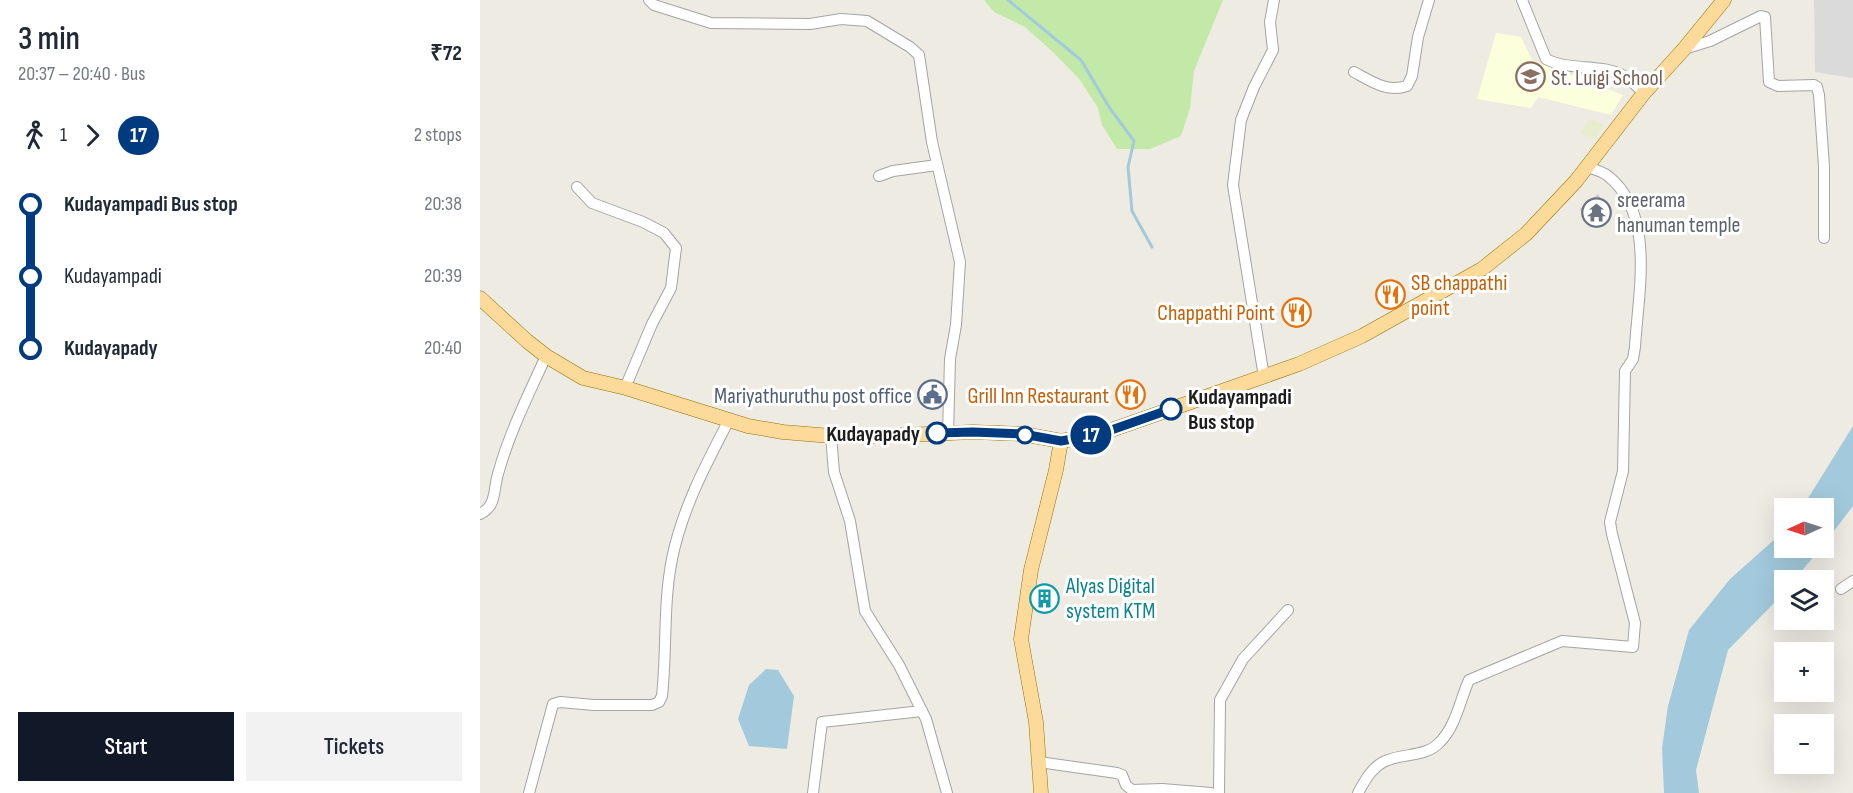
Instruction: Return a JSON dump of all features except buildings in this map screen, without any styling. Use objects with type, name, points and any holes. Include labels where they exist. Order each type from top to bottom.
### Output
[{"type":"main road","points":[[480,298],[546,356],[583,378],[625,388],[748,426],[831,436],[1023,434],[1061,441],[1100,434],[1299,364],[1362,336],[1482,269],[1526,234],[1586,167],[1644,93],[1724,0]]},
{"type":"main road","points":[[1041,793],[1036,722],[1021,639],[1031,570],[1061,441]]},
{"type":"street","points":[[649,0],[654,4],[711,23],[810,24],[841,19],[867,21],[919,55],[937,165],[960,262],[956,325],[950,359],[948,433]]},
{"type":"street","points":[[1264,377],[1233,185],[1241,120],[1254,87],[1273,50],[1270,22],[1274,0]]},
{"type":"street","points":[[1354,72],[1380,86],[1397,89],[1407,86],[1412,76],[1418,37],[1429,0]]},
{"type":"street","points":[[1522,0],[1546,59],[1554,63],[1576,67],[1606,69],[1626,77],[1644,93]]},
{"type":"street","points":[[1684,49],[1710,40],[1761,16],[1765,17],[1769,82],[1778,86],[1814,85],[1817,87],[1824,166],[1824,238]]},
{"type":"street","points":[[879,176],[893,171],[937,165]]},
{"type":"street","points":[[1358,793],[1375,768],[1387,760],[1426,753],[1440,742],[1456,715],[1469,680],[1562,641],[1633,646],[1635,623],[1610,522],[1623,471],[1625,371],[1633,359],[1641,244],[1637,222],[1624,194],[1607,175],[1586,167]]},
{"type":"street","points":[[577,187],[592,203],[643,222],[664,233],[676,248],[671,288],[652,324],[625,388]]},
{"type":"street","points":[[480,514],[488,511],[493,503],[498,475],[518,418],[546,356]]},
{"type":"street","points":[[529,793],[553,704],[560,702],[594,705],[652,705],[662,696],[667,593],[672,559],[690,499],[729,420]]},
{"type":"street","points":[[831,436],[834,472],[850,521],[865,611],[899,665],[922,711],[947,793]]},
{"type":"street","points":[[1840,589],[1853,581]]},
{"type":"street","points":[[1219,793],[1220,700],[1243,659],[1288,609]]},
{"type":"street","points":[[813,793],[822,722],[922,711]]},
{"type":"street","points":[[1039,762],[1117,773],[1122,775],[1126,785],[1132,790],[1162,789],[1211,793]]},
{"type":"shaded area","points":[[1814,0],[1853,0],[1853,78],[1815,72]]},
{"type":"shaded area","name":"St. Luigi School","points":[[1496,33],[1521,37],[1532,60],[1623,95],[1611,115],[1538,97],[1531,108],[1477,99]]},
{"type":"shaded area","points":[[1589,119],[1603,124],[1596,139],[1580,134]]},
{"type":"shaded area","name":"sreerama hanuman temple","points":[[1598,194],[1610,215],[1597,225],[1580,209]]},
{"type":"green space","points":[[984,0],[1223,0],[1194,71],[1190,108],[1181,136],[1150,149],[1117,149],[1102,125],[1098,108],[1080,80],[1025,27],[994,12]]},
{"type":"water","points":[[1853,426],[1853,506],[1834,531],[1834,498],[1808,498]]},
{"type":"water","points":[[1774,540],[1774,558],[1813,558],[1802,570],[1774,570],[1774,603],[1728,650],[1696,770],[1699,793],[1664,793],[1662,748],[1668,706],[1689,630],[1730,579]]},
{"type":"water","points":[[766,669],[778,670],[794,696],[787,749],[749,746],[738,719],[749,685]]},
{"type":"waterway","points":[[1008,0],[1081,60],[1109,107],[1134,141],[1128,167],[1132,211],[1152,247]]},
{"type":"bus line","name":"17","points":[[937,433],[1023,434],[1061,441],[1100,434],[1171,409]]},
{"type":"place","name":"St. Luigi School","points":[[1530,77]]},
{"type":"place","name":"sreerama hanuman temple","points":[[1596,212]]},
{"type":"place","name":"SB chappathi point","points":[[1390,295]]},
{"type":"place","name":"Chappathi Point","points":[[1296,312]]},
{"type":"place","name":"Mariyathuruthu post office","points":[[933,395]]},
{"type":"place","name":"Grill Inn Restaurant","points":[[1130,395]]},
{"type":"place","name":"Kudayampadi Bus stop","points":[[1171,409]]},
{"type":"place","name":"Kudayapady","points":[[937,433]]},
{"type":"place","name":"Alyas Digital system KTM","points":[[1045,598]]}]
